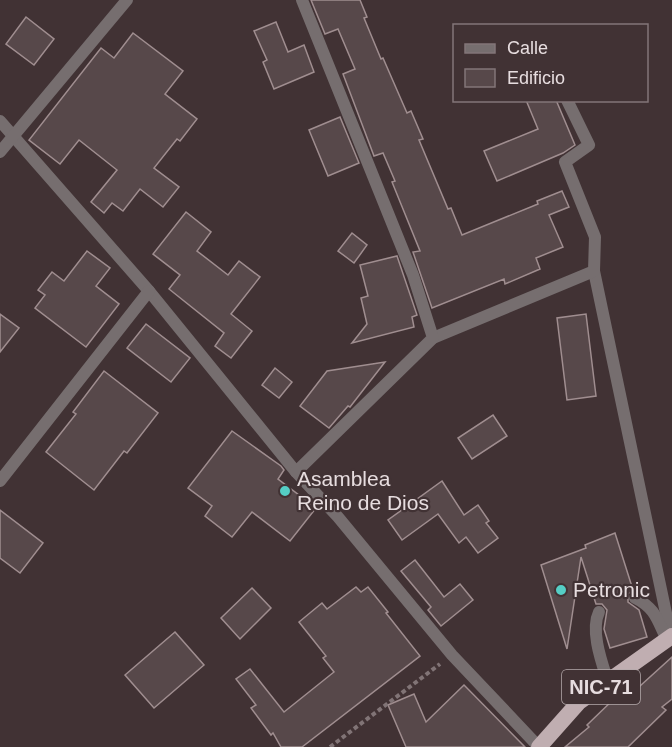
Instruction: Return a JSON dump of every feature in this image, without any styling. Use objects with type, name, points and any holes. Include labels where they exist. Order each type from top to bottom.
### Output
[{"type":"highway","name":"NIC-71","points":[[539,747],[579,702],[670,638]]},
{"type":"street","points":[[0,152],[127,0]]},
{"type":"street","points":[[302,0],[413,275],[433,338]]},
{"type":"street","points":[[568,102],[589,145],[565,162],[595,237],[594,271],[670,638]]},
{"type":"street","points":[[0,121],[149,291],[296,472],[338,517],[452,655],[539,747]]},
{"type":"street","points":[[296,472],[433,338],[594,271]]},
{"type":"street","points":[[0,481],[149,291]]},
{"type":"street","points":[[635,598],[647,604],[654,611],[670,638]]},
{"type":"street","points":[[599,612],[596,617],[597,645],[608,682]]},
{"type":"path","points":[[330,747],[452,655]]},
{"type":"building","points":[[311,0],[360,0],[367,17],[364,18],[381,59],[383,58],[407,113],[411,111],[423,139],[419,140],[448,209],[451,208],[462,235],[538,204],[537,201],[562,191],[569,207],[549,215],[563,247],[536,258],[540,269],[505,284],[504,279],[432,308],[413,252],[420,251],[392,182],[395,181],[383,153],[374,156],[343,74],[355,69],[338,29],[325,34]]},
{"type":"building","points":[[26,17],[54,39],[34,65],[6,44]]},
{"type":"building","points":[[276,22],[288,52],[304,45],[314,72],[274,89],[263,62],[267,60],[254,31]]},
{"type":"building","points":[[133,33],[183,71],[165,94],[197,119],[180,141],[177,139],[154,168],[179,187],[163,207],[140,189],[123,211],[112,203],[104,213],[91,202],[117,170],[79,140],[60,164],[29,140],[101,48],[114,58]]},
{"type":"building","points":[[527,102],[557,102],[575,145],[563,153],[497,181],[484,151],[538,129]]},
{"type":"building","points":[[340,117],[359,163],[328,176],[309,130]]},
{"type":"building","points":[[186,212],[211,232],[197,251],[228,275],[239,261],[260,277],[231,314],[252,331],[231,358],[215,346],[224,333],[169,289],[180,275],[153,254]]},
{"type":"building","points":[[352,233],[367,245],[354,263],[338,251]]},
{"type":"building","points":[[87,251],[110,268],[96,286],[119,304],[86,347],[35,308],[45,295],[38,290],[52,272],[64,281]]},
{"type":"building","points":[[397,256],[417,315],[412,317],[414,327],[352,343],[367,324],[361,298],[368,296],[360,265]]},
{"type":"building","points":[[0,314],[19,328],[0,352]]},
{"type":"building","points":[[586,314],[596,396],[567,400],[557,318]]},
{"type":"building","points":[[146,324],[190,358],[171,382],[127,348]]},
{"type":"building","points":[[385,362],[350,407],[348,406],[329,428],[300,406],[327,371]]},
{"type":"building","points":[[275,368],[292,382],[279,398],[262,385]]},
{"type":"building","points":[[104,371],[158,413],[127,453],[124,451],[94,490],[46,452],[76,414],[73,412]]},
{"type":"building","points":[[493,415],[507,436],[472,459],[458,438]]},
{"type":"building","points":[[232,431],[281,466],[284,470],[278,479],[316,508],[290,541],[252,512],[232,537],[205,516],[212,506],[188,488]]},
{"type":"building","points":[[442,481],[464,515],[478,505],[489,521],[486,523],[498,538],[478,553],[466,537],[459,543],[438,514],[402,540],[388,520]]},
{"type":"building","points":[[0,510],[43,543],[20,573],[0,558]]},
{"type":"building","points":[[615,533],[633,590],[628,594],[628,602],[639,610],[647,637],[610,648],[604,629],[607,610],[602,604],[596,604],[581,557],[567,649],[541,565],[586,548],[585,545]]},
{"type":"building","points":[[415,560],[444,597],[460,584],[473,600],[441,626],[428,610],[431,607],[401,571]]},
{"type":"building","points":[[356,587],[361,592],[368,587],[420,656],[302,747],[281,747],[273,733],[271,735],[251,708],[256,705],[236,679],[250,669],[284,712],[334,672],[323,658],[326,656],[299,622],[322,603],[327,609]]},
{"type":"building","points":[[252,588],[271,608],[240,639],[221,618]]},
{"type":"building","points":[[175,632],[204,665],[154,708],[125,675]]},
{"type":"building","points":[[672,657],[672,699],[662,707],[666,710],[628,747],[565,747],[589,727],[587,725],[617,696],[619,698],[635,681],[640,686]]},
{"type":"building","points":[[464,685],[525,747],[406,747],[388,705],[414,694],[426,722]]},
{"type":"place","name":"Asamblea Reino de Dios","points":[[285,491]]},
{"type":"place","name":"Petronic","points":[[561,590]]}]
